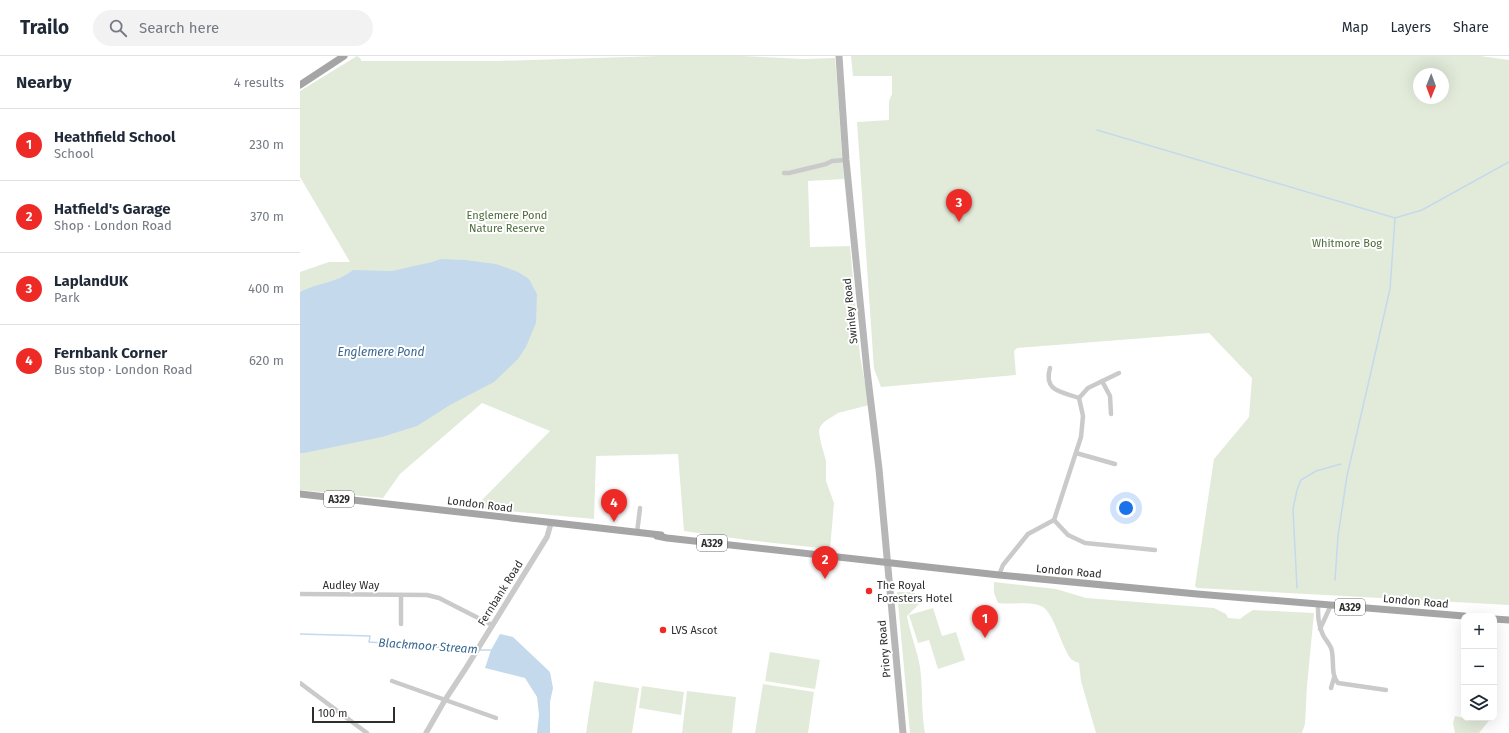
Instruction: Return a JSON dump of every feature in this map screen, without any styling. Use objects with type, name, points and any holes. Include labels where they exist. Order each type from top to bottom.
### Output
[{"type":"main road","points":[[300,85],[344,56]]},
{"type":"main road","name":"Swinley Road","points":[[839,56],[846,160],[888,563]]},
{"type":"main road","name":"London Road","points":[[300,494],[999,575],[1197,594],[1461,616]]},
{"type":"main road","name":"Priory Road","points":[[888,563],[903,733]]},
{"type":"main road","points":[[1497,619],[1509,620]]},
{"type":"street","points":[[784,173],[789,174],[832,161],[846,160]]},
{"type":"street","points":[[1050,368],[1048,375],[1053,389],[1062,394],[1079,398]]},
{"type":"street","points":[[1079,398],[1088,388],[1119,373]]},
{"type":"street","points":[[1102,381],[1110,396],[1111,414]]},
{"type":"street","points":[[999,575],[1002,565],[1028,534],[1054,520],[1083,428],[1079,398]]},
{"type":"street","points":[[1076,453],[1115,464]]},
{"type":"street","points":[[637,533],[640,508]]},
{"type":"street","points":[[1054,520],[1068,535],[1085,543],[1155,550]]},
{"type":"street","name":"Fernbank Road","points":[[429,732],[445,700],[547,537],[551,523]]},
{"type":"street","name":"Audley Way","points":[[300,594],[428,595],[435,597],[492,626]]},
{"type":"street","points":[[401,595],[401,624]]},
{"type":"street","points":[[1318,604],[1318,621],[1320,629],[1332,650],[1334,678],[1331,688]]},
{"type":"street","points":[[1320,629],[1331,605]]},
{"type":"street","points":[[1334,678],[1338,683],[1386,690]]},
{"type":"street","points":[[392,681],[496,718]]},
{"type":"street","points":[[300,684],[367,733]]},
{"type":"green space","name":"Englemere Pond Nature Reserve","points":[[357,56],[361,59],[361,61],[496,61],[660,56],[742,56],[803,59],[835,58],[844,179],[808,181],[810,247],[850,246],[860,356],[869,405],[838,413],[824,422],[820,427],[819,432],[826,461],[826,481],[834,503],[830,549],[747,540],[684,531],[678,454],[596,456],[594,519],[474,508],[550,431],[482,403],[400,474],[383,498],[300,490],[300,272],[329,262],[350,262],[300,177],[300,91]]},
{"type":"green space","name":"Whitmore Bog","points":[[851,56],[1480,56],[1509,60],[1509,605],[1197,588],[1195,586],[1214,459],[1249,417],[1252,378],[1209,333],[1017,348],[1014,351],[1016,375],[881,387],[874,369],[857,122],[889,120],[889,101],[892,94],[892,76],[853,76]]},
{"type":"green space","points":[[994,582],[1056,589],[1086,598],[1214,608],[1226,614],[1228,618],[1240,619],[1253,610],[1314,613],[1305,724],[1302,733],[1096,733],[1081,681],[1079,663],[1072,660],[1067,653],[1054,622],[1046,609],[1041,606],[1025,603],[998,603],[994,593]]},
{"type":"green space","points":[[897,592],[913,592],[921,599],[920,603],[907,616],[920,667],[925,733],[910,733]]},
{"type":"green space","points":[[933,608],[942,636],[956,632],[965,660],[938,669],[929,640],[918,643],[909,615]]},
{"type":"green space","points":[[770,652],[820,660],[815,689],[765,681]]},
{"type":"green space","points":[[594,681],[639,688],[632,733],[586,733]]},
{"type":"green space","points":[[763,684],[814,692],[808,733],[755,733]]},
{"type":"green space","points":[[642,686],[684,692],[681,715],[639,708]]},
{"type":"green space","points":[[687,691],[736,697],[732,733],[682,733]]},
{"type":"green space","points":[[1455,716],[1461,717],[1461,721],[1489,721],[1479,733],[1455,733],[1453,723]]},
{"type":"water","name":"Englemere Pond","points":[[441,259],[496,264],[518,272],[529,279],[537,294],[536,323],[526,347],[518,359],[494,382],[450,405],[417,426],[382,437],[300,453],[300,292],[340,278],[353,270],[392,271]]},
{"type":"water","points":[[500,634],[513,637],[550,672],[553,688],[550,702],[550,733],[537,733],[539,715],[537,697],[525,678],[485,668],[491,650]]},
{"type":"waterway","points":[[1097,130],[1395,218],[1422,210],[1509,162]]},
{"type":"waterway","points":[[1335,580],[1338,536],[1347,476],[1390,289],[1395,218]]},
{"type":"waterway","points":[[1297,588],[1293,509],[1297,490],[1301,480],[1316,471],[1341,464]]},
{"type":"waterway","name":"Blackmoor Stream","points":[[300,634],[370,636],[369,642],[476,650]]},
{"type":"waterway","name":"Blackmoor Stream","points":[[480,650],[491,650]]},
{"type":"place","name":"LaplandUK","points":[[959,222]]},
{"type":"place","name":"Fernbank Corner","points":[[614,522]]},
{"type":"place","name":"Hatfield's Garage","points":[[825,579]]},
{"type":"place","name":"The Royal Foresters Hotel","points":[[869,591]]},
{"type":"place","name":"LVS Ascot","points":[[663,630]]},
{"type":"place","name":"Heathfield School","points":[[985,638]]}]
